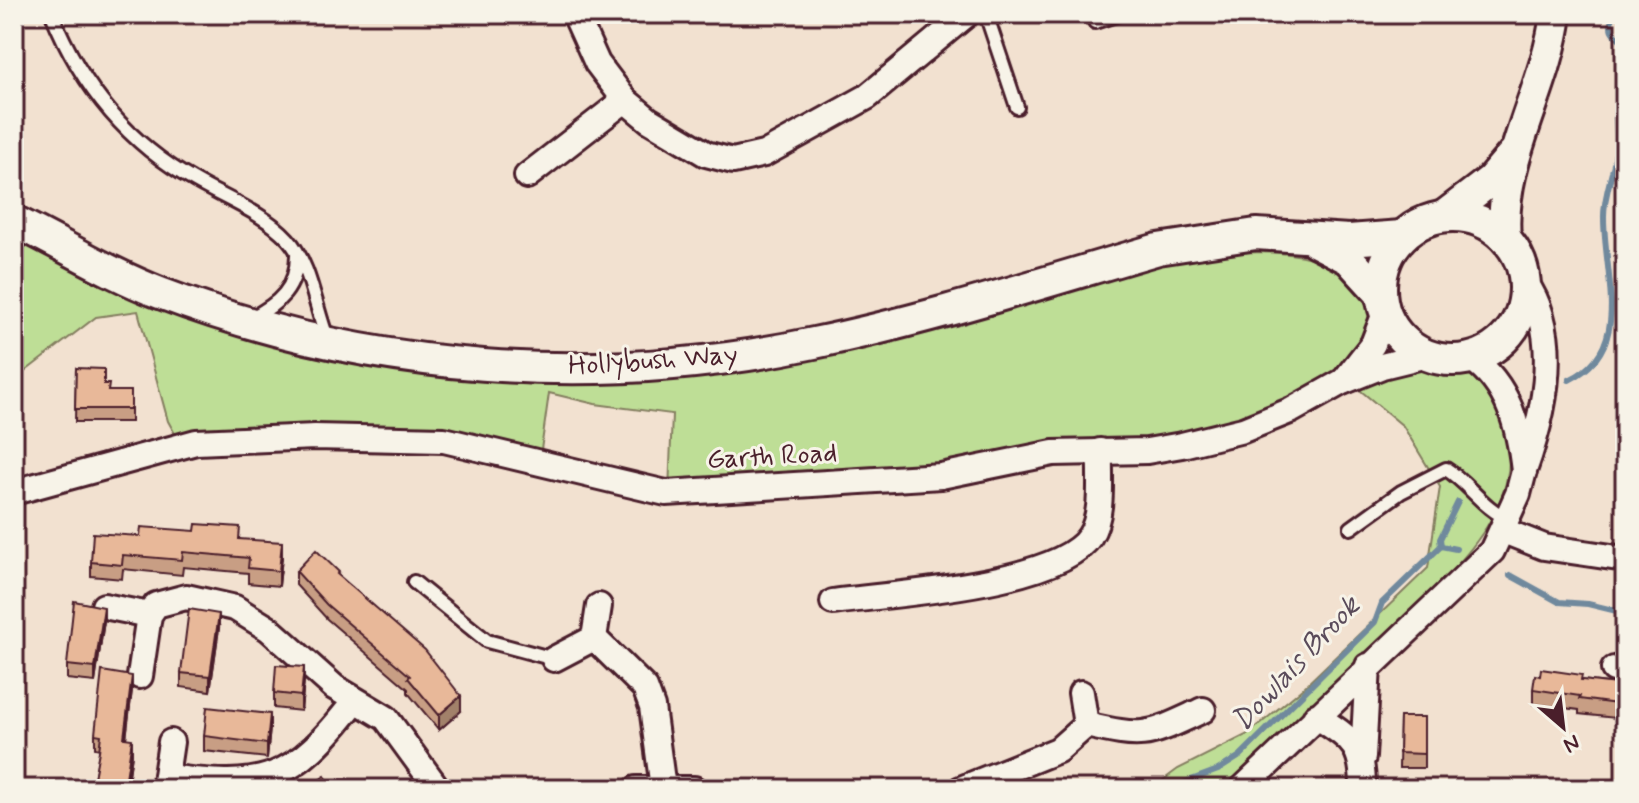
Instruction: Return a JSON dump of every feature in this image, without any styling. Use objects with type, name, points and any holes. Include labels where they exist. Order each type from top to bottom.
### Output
[{"type":"street","points":[[575,14],[597,63],[625,100],[649,120],[706,154],[733,161],[764,154],[867,97],[967,14]]},
{"type":"street","name":"Hollybush Way","points":[[1525,282],[1517,253],[1505,238],[1506,196],[1552,46],[1556,14]]},
{"type":"street","points":[[527,176],[625,100]]},
{"type":"street","name":"Hollybush Way","points":[[14,221],[159,293],[328,341],[409,358],[520,368],[627,368],[713,360],[814,343],[1158,249],[1256,234],[1349,240],[1402,236],[1425,221],[1444,216],[1491,180],[1519,146]]},
{"type":"street","points":[[1444,216],[1470,217],[1484,222],[1505,238]]},
{"type":"street","name":"Hollybush Way","points":[[1303,236],[1349,259],[1383,303],[1398,335],[1427,355]]},
{"type":"street","points":[[1383,303],[1384,264],[1402,236]]},
{"type":"street","points":[[1427,355],[1451,360],[1471,358],[1494,348],[1515,326],[1521,312],[1525,282]]},
{"type":"street","points":[[1242,789],[1492,551],[1506,525],[1539,428],[1545,350],[1542,317],[1525,282]]},
{"type":"street","name":"Garth Road","points":[[1342,382],[1373,344],[1383,303]]},
{"type":"street","name":"Garth Road","points":[[14,492],[196,442],[315,437],[444,440],[666,493],[941,476],[1053,453],[1147,451],[1243,430],[1292,410],[1342,382],[1382,366],[1427,355]]},
{"type":"street","points":[[1471,358],[1488,370],[1506,399],[1516,421],[1524,471]]},
{"type":"street","points":[[833,602],[868,608],[1001,579],[1053,563],[1076,550],[1090,537],[1097,521],[1100,451]]},
{"type":"street","points":[[1506,525],[1544,547],[1623,552]]},
{"type":"street","points":[[140,676],[149,615],[156,605],[186,597],[235,608],[261,622],[354,702],[386,718],[438,789]]},
{"type":"street","points":[[104,606],[149,615]]},
{"type":"street","points":[[594,638],[599,606]]},
{"type":"street","points":[[554,659],[594,638]]},
{"type":"street","points":[[594,638],[645,688],[652,707],[663,788]]},
{"type":"street","points":[[1363,789],[1368,666]]},
{"type":"street","points":[[1081,693],[1086,725]]},
{"type":"street","points":[[171,742],[165,783],[253,782],[305,759],[354,702]]},
{"type":"street","points":[[1086,725],[1129,735],[1148,735],[1203,710]]},
{"type":"street","points":[[1316,716],[1357,745],[1363,757]]},
{"type":"street","points":[[961,789],[1058,750],[1086,725]]},
{"type":"street","points":[[636,789],[694,789]]},
{"type":"lane","points":[[52,14],[86,82],[129,134],[192,180],[274,225],[305,268],[315,309],[328,341]]},
{"type":"lane","points":[[986,14],[1017,107]]},
{"type":"lane","points":[[1095,22],[1119,14]]},
{"type":"lane","points":[[247,320],[284,298],[294,279],[297,255]]},
{"type":"lane","points":[[1351,528],[1401,492],[1446,469],[1459,477],[1506,525]]},
{"type":"lane","points":[[414,582],[487,641],[554,659]]},
{"type":"green space","points":[[14,235],[139,293],[594,381],[1208,254],[1284,253],[1332,265],[1352,278],[1365,297],[1372,323],[1337,379],[1211,433],[978,461],[669,492],[672,414],[595,404],[549,393],[540,457],[473,443],[185,452],[168,421],[138,311],[96,317],[14,380]]},
{"type":"green space","points":[[1417,370],[1479,376],[1503,419],[1509,459],[1502,497],[1483,532],[1457,565],[1426,596],[1221,789],[1151,789],[1178,769],[1248,734],[1302,689],[1428,568],[1440,487],[1403,426],[1355,386],[1387,372]]},
{"type":"building","points":[[76,368],[104,369],[104,384],[109,384],[108,391],[131,391],[131,409],[75,409]]},
{"type":"building","points":[[196,524],[240,527],[239,539],[282,542],[279,571],[248,568],[249,558],[183,552],[182,560],[123,555],[122,565],[91,562],[93,533],[140,536],[141,527],[195,531]]},
{"type":"building","points":[[316,550],[339,572],[337,574],[425,650],[461,696],[439,715],[408,678],[410,676],[327,605],[296,571]]},
{"type":"building","points":[[74,601],[104,607],[95,668],[67,665]]},
{"type":"building","points":[[189,609],[219,614],[210,676],[181,673]]},
{"type":"building","points":[[276,665],[304,667],[301,696],[274,693]]},
{"type":"building","points":[[1541,669],[1582,675],[1581,680],[1625,685],[1625,705],[1533,689],[1535,675],[1540,676]]},
{"type":"building","points":[[102,671],[132,676],[124,738],[132,739],[122,789],[92,789],[101,735],[95,734]]},
{"type":"building","points":[[207,707],[270,714],[267,744],[204,736]]},
{"type":"building","points":[[1400,717],[1424,717],[1424,754],[1399,753]]},
{"type":"building","points":[[325,776],[334,789],[306,789]]},
{"type":"waterway","points":[[1613,14],[1612,31],[1625,43]]},
{"type":"waterway","points":[[1569,380],[1589,367],[1602,350],[1609,330],[1611,309],[1604,209],[1616,153],[1616,107],[1625,85]]},
{"type":"waterway","name":"Dowlais Brook","points":[[1167,789],[1218,770],[1240,756],[1375,622],[1382,603],[1441,546],[1440,539],[1458,502]]},
{"type":"waterway","name":"Dowlais Brook","points":[[1441,546],[1456,549]]},
{"type":"waterway","name":"Dowlais Brook","points":[[1510,575],[1559,602],[1588,604],[1621,612]]}]
